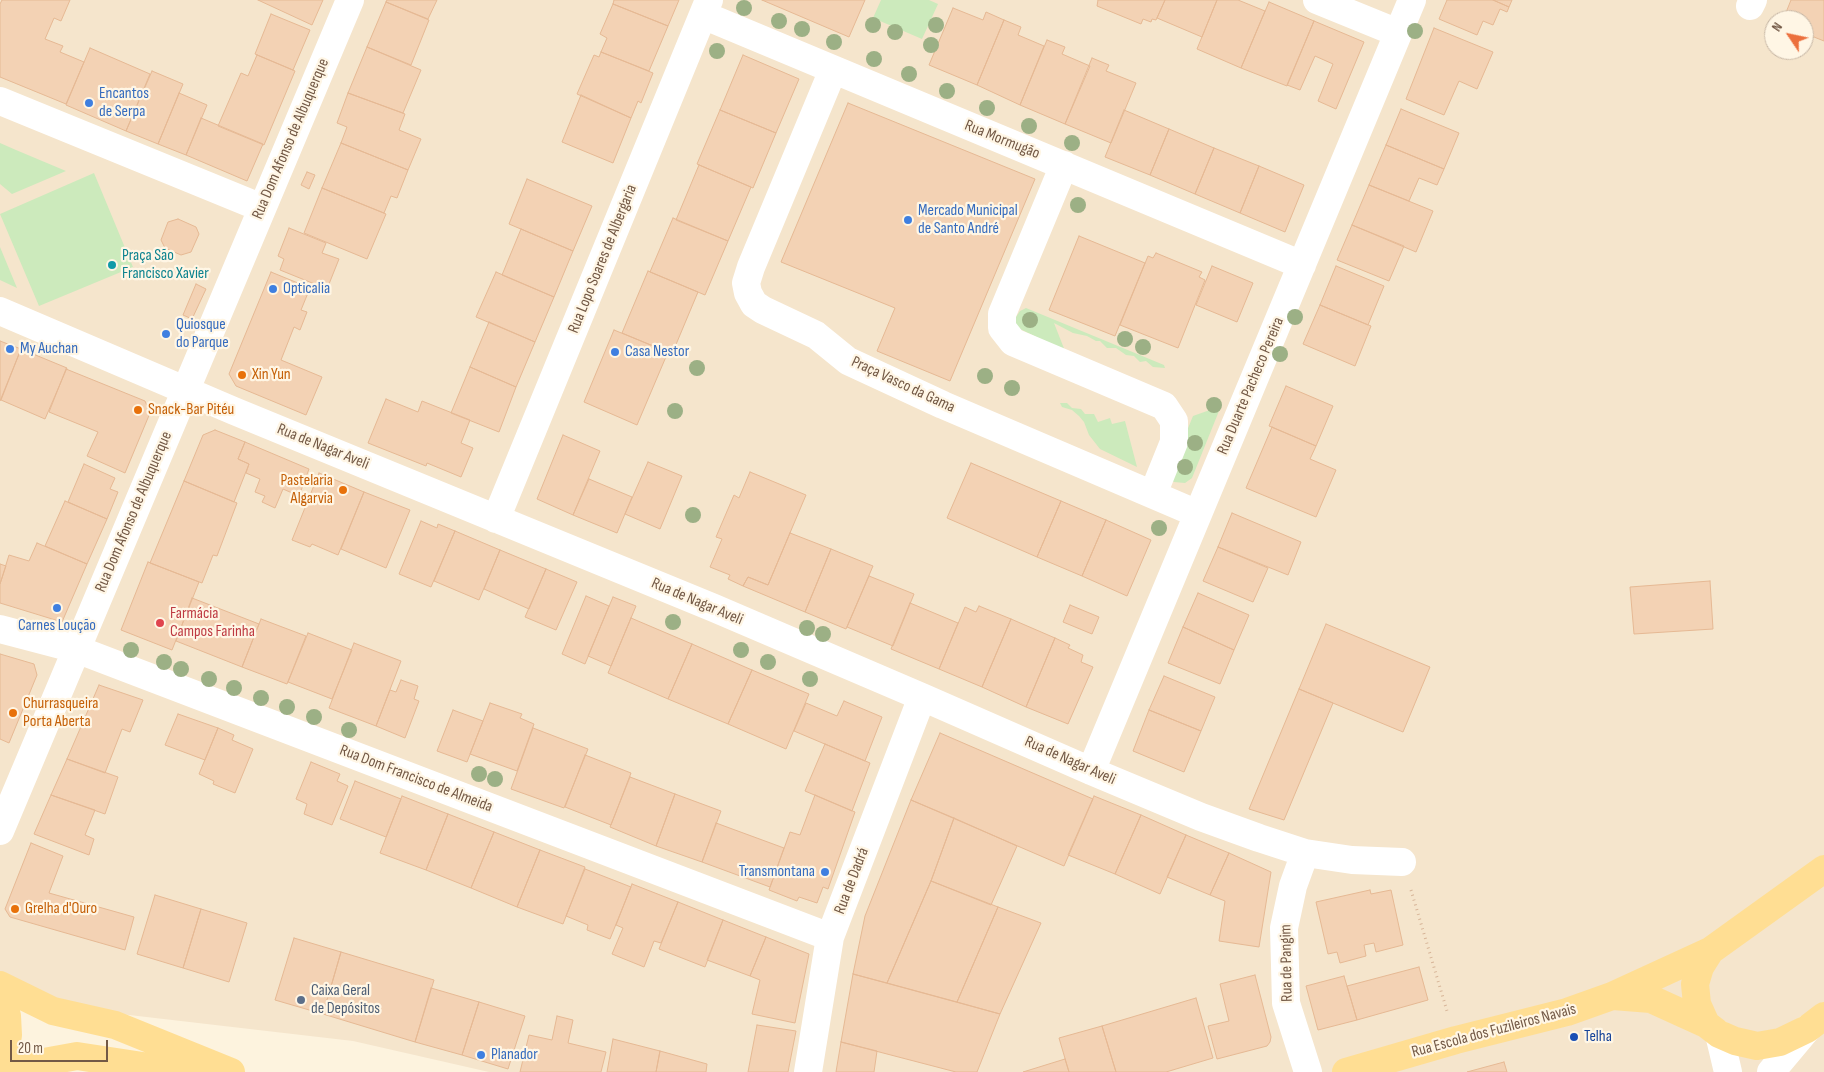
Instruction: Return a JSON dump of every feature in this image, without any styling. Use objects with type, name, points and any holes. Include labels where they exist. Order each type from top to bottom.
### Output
[{"type":"main road","name":"Rua Escola dos Fuzileiros Navais","points":[[1346,1072],[1456,1040],[1543,1019],[1612,996],[1710,951],[1824,869]]},
{"type":"main road","points":[[1710,951],[1700,967],[1695,984],[1697,1004],[1712,1029]]},
{"type":"main road","points":[[0,985],[53,1011],[115,1025],[231,1072]]},
{"type":"main road","points":[[0,995],[7,1016],[8,1035],[0,1064]]},
{"type":"main road","name":"Rua Escola dos Fuzileiros Navais","points":[[1612,996],[1651,999],[1735,1041],[1757,1046],[1780,1042],[1815,1022]]},
{"type":"main road","points":[[0,1070],[77,1056],[132,1068],[182,1072]]},
{"type":"street","name":"Rua Dom Afonso de Albuquerque","points":[[0,830],[350,0]]},
{"type":"street","points":[[1317,0],[1398,34]]},
{"type":"street","name":"Rua Duarte Pacheco Pereira","points":[[1091,771],[1412,0]]},
{"type":"street","name":"Rua Mormugão","points":[[706,7],[833,70],[1302,265]]},
{"type":"street","name":"Rua Lopo Soares de Albergaria","points":[[496,519],[706,7]]},
{"type":"street","name":"Praça Vasco da Gama","points":[[833,70],[751,267],[746,283],[748,293],[754,304],[816,335],[848,361],[943,405],[1198,514]]},
{"type":"street","points":[[0,101],[262,208]]},
{"type":"street","points":[[1064,165],[1002,314],[1002,328],[1013,342],[1164,406],[1174,421],[1174,442],[1153,494]]},
{"type":"street","name":"Rua de Nagar Aveli","points":[[0,311],[922,696],[1091,771],[1201,816],[1305,853],[1352,860],[1402,862]]},
{"type":"street","name":"Rua Dom Francisco de Almeida","points":[[0,629],[76,649],[830,937]]},
{"type":"street","name":"Rua de Dadrá","points":[[808,1072],[830,937],[922,696]]},
{"type":"street","name":"Rua de Pangim","points":[[1305,853],[1292,886],[1284,928],[1286,1003],[1308,1072]]},
{"type":"street","points":[[1771,1072],[1815,1022]]},
{"type":"street","points":[[1712,1029],[1728,1072]]},
{"type":"path","points":[[1402,862],[1456,1040]]},
{"type":"shaded area","points":[[0,0],[1824,0],[1824,1072],[489,1072],[353,1041],[0,1000]]},
{"type":"green space","points":[[881,0],[929,0],[938,4],[922,39],[873,18]]},
{"type":"green space","points":[[0,143],[66,171],[12,194],[0,184]]},
{"type":"green space","points":[[94,173],[133,267],[39,306],[0,214]]},
{"type":"green space","points":[[0,247],[17,288],[0,280]]},
{"type":"green space","points":[[1026,308],[1164,365],[1165,368],[1153,367],[1146,361],[1140,362],[1134,356],[1126,355],[1116,348],[1107,348],[1100,341],[1073,333],[1054,323],[1065,351],[1018,328],[1015,322],[1016,317],[1020,311]]},
{"type":"green space","points":[[1060,403],[1067,403],[1072,408],[1081,409],[1085,414],[1094,414],[1098,422],[1110,418],[1112,424],[1125,421],[1137,467],[1100,449],[1089,435],[1084,422],[1079,416],[1072,410],[1062,407]]},
{"type":"green space","points":[[1221,406],[1192,478],[1185,483],[1174,482],[1171,480],[1170,472],[1193,416]]},
{"type":"building","points":[[2,0],[70,0],[61,21],[54,18],[45,39],[63,46],[60,52],[84,62],[66,104],[0,77],[0,4]]},
{"type":"building","points":[[258,0],[323,0],[312,25]]},
{"type":"building","points":[[387,0],[437,0],[428,19],[386,2]]},
{"type":"building","points":[[614,0],[679,0],[668,26],[613,4]]},
{"type":"building","points":[[762,0],[865,0],[849,37]]},
{"type":"building","points":[[1098,0],[1165,0],[1156,20],[1152,19],[1151,22],[1143,19],[1141,24],[1097,6]]},
{"type":"building","points":[[1165,0],[1217,0],[1202,37],[1157,18]]},
{"type":"building","points":[[1217,0],[1238,0],[1265,11],[1241,68],[1197,49]]},
{"type":"building","points":[[1447,0],[1493,0],[1509,7],[1507,12],[1500,9],[1493,25],[1483,21],[1477,35],[1439,19]]},
{"type":"building","points":[[1493,0],[1512,0],[1509,7]]},
{"type":"building","points":[[1791,0],[1824,0],[1824,41],[1814,37],[1814,10],[1787,10]]},
{"type":"building","points":[[386,2],[429,20],[411,65],[367,47]]},
{"type":"building","points":[[1269,2],[1314,21],[1287,86],[1241,68]]},
{"type":"building","points":[[613,4],[668,26],[649,71],[601,52],[607,38],[600,34]]},
{"type":"building","points":[[953,8],[983,20],[986,12],[1004,20],[977,85],[929,65]]},
{"type":"building","points":[[271,14],[310,30],[293,70],[255,54]]},
{"type":"building","points":[[1004,20],[1021,27],[1018,35],[1044,46],[1020,105],[977,85]]},
{"type":"building","points":[[1314,21],[1364,42],[1336,109],[1318,101],[1333,64],[1315,56],[1300,90],[1287,85]]},
{"type":"building","points":[[1434,28],[1493,52],[1477,89],[1459,81],[1444,115],[1406,99]]},
{"type":"building","points":[[1047,40],[1065,47],[1062,54],[1090,66],[1065,124],[1020,105]]},
{"type":"building","points":[[367,47],[421,70],[403,113],[348,93]]},
{"type":"building","points":[[90,48],[150,74],[126,131],[66,105]]},
{"type":"building","points":[[601,52],[653,73],[641,103],[638,101],[631,118],[577,94],[594,55],[599,57]]},
{"type":"building","points":[[257,55],[295,71],[264,145],[218,126],[241,73],[248,76]]},
{"type":"building","points":[[743,55],[799,79],[776,133],[720,110]]},
{"type":"building","points":[[1092,58],[1109,65],[1106,71],[1136,83],[1111,143],[1065,124]]},
{"type":"building","points":[[152,71],[183,84],[158,144],[126,131]]},
{"type":"building","points":[[179,93],[207,105],[186,155],[158,144]]},
{"type":"building","points":[[348,93],[405,114],[399,130],[421,139],[408,170],[341,143],[347,127],[337,123]]},
{"type":"building","points":[[581,95],[631,118],[613,163],[562,142]]},
{"type":"building","name":"Mercado Municipal de Santo André","points":[[848,103],[1035,179],[950,381],[877,351],[895,308],[781,262]]},
{"type":"building","points":[[1401,109],[1459,133],[1444,169],[1386,145]]},
{"type":"building","points":[[720,110],[776,133],[753,188],[697,164]]},
{"type":"building","points":[[1124,110],[1169,129],[1150,175],[1105,157]]},
{"type":"building","points":[[201,118],[263,144],[247,181],[186,155]]},
{"type":"building","points":[[1169,129],[1214,148],[1195,194],[1150,175]]},
{"type":"building","points":[[341,143],[408,170],[397,198],[391,196],[384,213],[322,188]]},
{"type":"building","points":[[1386,145],[1444,169],[1437,185],[1419,178],[1409,201],[1369,185]]},
{"type":"building","points":[[1214,148],[1259,166],[1240,213],[1195,194]]},
{"type":"building","points":[[699,165],[751,187],[728,241],[676,220]]},
{"type":"building","points":[[1259,166],[1304,185],[1285,232],[1240,213]]},
{"type":"building","points":[[307,172],[315,175],[309,189],[301,185]]},
{"type":"building","points":[[527,179],[592,206],[573,251],[509,224]]},
{"type":"building","points":[[1369,185],[1433,211],[1416,252],[1352,225]]},
{"type":"building","points":[[322,188],[386,214],[367,259],[304,233]]},
{"type":"building","points":[[673,218],[728,241],[705,295],[650,272]]},
{"type":"building","points":[[178,219],[196,227],[199,234],[191,252],[181,255],[165,248],[161,240],[168,222]]},
{"type":"building","points":[[1352,225],[1404,246],[1389,281],[1337,260]]},
{"type":"building","points":[[289,228],[326,243],[322,253],[339,259],[327,289],[280,270],[284,259],[278,256]]},
{"type":"building","points":[[521,229],[573,251],[554,297],[502,275]]},
{"type":"building","points":[[1079,236],[1145,263],[1115,336],[1049,310]]},
{"type":"building","points":[[1156,253],[1202,272],[1199,277],[1205,280],[1178,348],[1120,325],[1148,256],[1153,258]]},
{"type":"building","points":[[1212,266],[1253,283],[1237,322],[1196,305]]},
{"type":"building","points":[[1336,266],[1384,286],[1368,325],[1320,305]]},
{"type":"building","points":[[648,271],[698,292],[672,354],[622,333]]},
{"type":"building","points":[[271,272],[310,288],[301,310],[307,312],[300,330],[294,327],[281,360],[322,377],[306,415],[236,386],[229,374]]},
{"type":"building","points":[[496,272],[554,297],[535,342],[476,317]]},
{"type":"building","points":[[196,284],[206,289],[192,319],[183,315]]},
{"type":"building","points":[[1320,305],[1371,326],[1355,366],[1303,344]]},
{"type":"building","points":[[489,322],[535,342],[516,387],[470,367]]},
{"type":"building","points":[[614,330],[668,352],[637,425],[584,402]]},
{"type":"building","points":[[0,341],[21,349],[0,401]]},
{"type":"building","points":[[21,349],[67,368],[45,419],[1,400]]},
{"type":"building","points":[[470,367],[516,387],[499,432],[451,413]]},
{"type":"building","points":[[66,369],[145,401],[150,413],[125,473],[87,456],[98,432],[49,412]]},
{"type":"building","points":[[1286,386],[1333,406],[1316,446],[1269,426]]},
{"type":"building","points":[[386,399],[418,412],[422,401],[470,420],[461,443],[473,448],[461,477],[427,463],[426,466],[368,443]]},
{"type":"building","points":[[1272,427],[1316,446],[1310,459],[1336,470],[1316,517],[1246,488]]},
{"type":"building","points":[[215,430],[245,442],[238,459],[249,464],[234,502],[184,481],[203,435]]},
{"type":"building","points":[[563,435],[600,451],[573,515],[537,499]]},
{"type":"building","points":[[245,442],[309,469],[299,496],[283,489],[275,508],[262,502],[265,496],[255,492],[260,479],[246,473],[249,464],[238,459]]},
{"type":"building","points":[[648,462],[682,476],[660,529],[625,514]]},
{"type":"building","points":[[971,463],[1061,501],[1037,557],[947,518]]},
{"type":"building","points":[[84,464],[115,478],[110,489],[118,492],[107,519],[68,502]]},
{"type":"building","points":[[750,472],[806,495],[768,585],[748,577],[743,586],[728,579],[730,575],[710,567],[722,539],[716,537],[734,495],[739,498]]},
{"type":"building","points":[[319,473],[364,492],[338,555],[312,544],[310,547],[292,540]]},
{"type":"building","points":[[589,479],[632,497],[617,533],[573,515]]},
{"type":"building","points":[[184,481],[237,503],[217,556],[213,555],[202,583],[150,563]]},
{"type":"building","points":[[364,492],[410,510],[386,568],[341,549]]},
{"type":"building","points":[[65,501],[107,519],[87,564],[45,546]]},
{"type":"building","points":[[1061,501],[1106,520],[1082,576],[1037,557]]},
{"type":"building","points":[[1232,513],[1301,542],[1288,575],[1218,547]]},
{"type":"building","points":[[1106,520],[1151,540],[1127,596],[1082,576]]},
{"type":"building","points":[[421,521],[437,528],[438,524],[455,531],[431,587],[399,574]]},
{"type":"building","points":[[455,531],[500,550],[479,600],[434,581]]},
{"type":"building","points":[[790,533],[831,549],[805,612],[743,586],[748,577],[768,585]]},
{"type":"building","points":[[37,543],[87,564],[62,622],[0,603],[0,584],[9,555],[29,561]]},
{"type":"building","points":[[1218,547],[1268,568],[1253,602],[1203,581]]},
{"type":"building","points":[[831,549],[873,566],[846,629],[805,612]]},
{"type":"building","points":[[500,550],[546,569],[529,609],[484,589]]},
{"type":"building","points":[[148,562],[199,582],[172,650],[121,630]]},
{"type":"building","points":[[0,564],[6,566],[0,584]]},
{"type":"building","points":[[546,569],[577,582],[556,630],[525,617]]},
{"type":"building","points":[[869,576],[914,594],[893,646],[847,627]]},
{"type":"building","points":[[1710,581],[1713,629],[1634,634],[1630,587]]},
{"type":"building","points":[[1198,593],[1249,615],[1234,650],[1183,627]]},
{"type":"building","points":[[586,596],[609,606],[585,664],[562,654]]},
{"type":"building","points":[[613,597],[636,606],[611,666],[588,656]]},
{"type":"building","points":[[192,598],[259,624],[242,667],[176,641]]},
{"type":"building","points":[[910,603],[958,623],[939,669],[891,649]]},
{"type":"building","points":[[1070,605],[1099,617],[1092,634],[1063,622]]},
{"type":"building","points":[[979,606],[1011,619],[982,687],[939,669],[965,607],[976,612]]},
{"type":"building","points":[[631,618],[692,644],[668,699],[608,673]]},
{"type":"building","points":[[261,619],[306,636],[287,684],[242,667]]},
{"type":"building","points":[[1011,619],[1055,638],[1026,707],[982,687]]},
{"type":"building","points":[[1326,624],[1430,667],[1403,732],[1299,689]]},
{"type":"building","points":[[1183,627],[1234,650],[1220,684],[1168,663]]},
{"type":"building","points":[[308,633],[352,650],[332,699],[288,682]]},
{"type":"building","points":[[1055,638],[1070,645],[1068,648],[1083,655],[1081,662],[1093,667],[1068,724],[1026,707]]},
{"type":"building","points":[[354,643],[401,661],[376,726],[329,708]]},
{"type":"building","points":[[692,644],[752,670],[728,724],[668,699]]},
{"type":"building","points":[[0,654],[34,664],[37,675],[9,743],[0,739]]},
{"type":"building","points":[[752,670],[809,694],[786,749],[728,724]]},
{"type":"building","points":[[1164,676],[1215,697],[1201,731],[1149,710]]},
{"type":"building","points":[[401,680],[418,686],[414,699],[419,701],[405,738],[376,726],[390,690],[396,692]]},
{"type":"building","points":[[99,685],[143,700],[130,732],[122,729],[105,773],[67,759]]},
{"type":"building","points":[[1299,689],[1333,703],[1284,820],[1249,809]]},
{"type":"building","points":[[844,701],[882,717],[865,761],[794,731],[806,703],[837,716]]},
{"type":"building","points":[[490,703],[522,714],[520,718],[534,724],[517,771],[470,754]]},
{"type":"building","points":[[453,710],[483,721],[467,762],[437,751]]},
{"type":"building","points":[[1149,710],[1201,731],[1184,772],[1133,751]]},
{"type":"building","points":[[178,714],[218,728],[205,760],[165,745]]},
{"type":"building","points":[[218,728],[234,735],[232,740],[253,749],[235,793],[213,784],[214,781],[199,774]]},
{"type":"building","points":[[533,728],[588,749],[564,808],[511,789]]},
{"type":"building","points":[[940,733],[1093,799],[1064,866],[911,800]]},
{"type":"building","points":[[825,744],[870,763],[852,811],[805,791]]},
{"type":"building","points":[[585,755],[631,773],[611,825],[565,807]]},
{"type":"building","points":[[67,759],[118,777],[105,814],[51,795]]},
{"type":"building","points":[[311,762],[340,774],[337,781],[348,786],[332,825],[304,814],[307,804],[296,799]]},
{"type":"building","points":[[630,777],[675,794],[656,846],[610,827]]},
{"type":"building","points":[[355,781],[401,799],[386,837],[340,819]]},
{"type":"building","points":[[675,794],[721,811],[702,862],[656,846]]},
{"type":"building","points":[[51,795],[95,810],[85,835],[94,839],[89,855],[34,834]]},
{"type":"building","points":[[815,795],[855,812],[828,889],[823,887],[817,903],[799,897],[797,901],[769,890],[790,832],[800,835]]},
{"type":"building","points":[[402,796],[448,814],[426,870],[380,853]]},
{"type":"building","points":[[1094,796],[1141,815],[1115,874],[1068,855]]},
{"type":"building","points":[[911,800],[954,818],[931,881],[887,983],[853,974],[865,916]]},
{"type":"building","points":[[448,814],[494,832],[471,888],[426,870]]},
{"type":"building","points":[[1141,815],[1186,835],[1160,894],[1115,874]]},
{"type":"building","points":[[954,818],[1017,846],[991,905],[931,881]]},
{"type":"building","points":[[716,823],[784,848],[770,887],[702,862]]},
{"type":"building","points":[[494,832],[540,850],[517,907],[471,888]]},
{"type":"building","points":[[1186,835],[1229,853],[1210,895],[1167,877]]},
{"type":"building","points":[[31,843],[63,856],[49,893],[134,917],[125,950],[10,917],[5,909]]},
{"type":"building","points":[[540,850],[585,867],[563,924],[517,907]]},
{"type":"building","points":[[1229,853],[1271,872],[1259,947],[1219,941],[1225,901],[1210,895]]},
{"type":"building","points":[[585,869],[631,887],[610,939],[587,930],[588,925],[566,916]]},
{"type":"building","points":[[931,881],[998,907],[957,1002],[887,983]]},
{"type":"building","points":[[632,884],[678,902],[661,943],[654,941],[644,967],[612,954],[623,928],[616,925]]},
{"type":"building","points":[[1370,890],[1371,894],[1391,890],[1403,945],[1376,952],[1374,943],[1364,945],[1366,956],[1340,963],[1337,952],[1328,954],[1316,902]]},
{"type":"building","points":[[155,895],[201,909],[183,968],[137,954]]},
{"type":"building","points":[[678,902],[723,920],[705,967],[659,949]]},
{"type":"building","points":[[998,907],[1041,923],[1000,1014],[957,1002]]},
{"type":"building","points":[[201,909],[247,923],[229,982],[183,968]]},
{"type":"building","points":[[723,920],[766,937],[750,976],[707,960]]},
{"type":"building","points":[[766,937],[809,954],[795,1023],[752,1014],[760,980],[750,976]]},
{"type":"building","points":[[294,938],[341,952],[323,1014],[275,1000]]},
{"type":"building","points":[[341,952],[434,980],[415,1042],[323,1014]]},
{"type":"building","points":[[1419,967],[1428,1000],[1357,1020],[1347,986]]},
{"type":"building","points":[[853,974],[1000,1014],[977,1072],[956,1072],[841,1042]]},
{"type":"building","points":[[1255,975],[1271,1037],[1270,1042],[1267,1046],[1217,1059],[1208,1026],[1229,1021],[1220,984]]},
{"type":"building","points":[[1344,976],[1357,1020],[1318,1030],[1306,986]]},
{"type":"building","points":[[431,988],[479,1002],[462,1055],[415,1042]]},
{"type":"building","points":[[1196,998],[1213,1058],[1166,1072],[1116,1072],[1102,1026]]},
{"type":"building","points":[[479,1002],[525,1016],[508,1069],[462,1055]]},
{"type":"building","points":[[557,1016],[573,1020],[568,1043],[606,1052],[601,1072],[520,1072],[529,1035],[552,1040]]},
{"type":"building","points":[[757,1025],[796,1031],[788,1072],[748,1072]]},
{"type":"building","points":[[1102,1026],[1116,1072],[1069,1072],[1059,1038]]},
{"type":"building","points":[[613,1039],[660,1051],[656,1072],[607,1072]]},
{"type":"building","points":[[841,1042],[877,1051],[874,1072],[836,1072]]},
{"type":"building","points":[[660,1051],[707,1064],[706,1072],[656,1072]]},
{"type":"building","points":[[1065,1059],[1069,1072],[1023,1072]]},
{"type":"building","points":[[1504,1062],[1507,1072],[1467,1072]]},
{"type":"place","name":"Encantos de Serpa","points":[[89,103]]},
{"type":"place","name":"Mercado Municipal de Santo André","points":[[908,220]]},
{"type":"place","name":"Praça São Francisco Xavier","points":[[112,265]]},
{"type":"place","name":"Opticalia","points":[[273,289]]},
{"type":"place","name":"Quiosque do Parque","points":[[166,334]]},
{"type":"place","name":"My Auchan","points":[[10,349]]},
{"type":"place","name":"Casa Nestor","points":[[615,352]]},
{"type":"place","name":"Xin Yun","points":[[242,375]]},
{"type":"place","name":"Snack-Bar Pitéu","points":[[138,410]]},
{"type":"place","name":"Pastelaria Algarvia","points":[[343,490]]},
{"type":"place","name":"Carnes Loução","points":[[57,608]]},
{"type":"place","name":"Farmácia Campos Farinha","points":[[160,623]]},
{"type":"place","name":"Churrasqueira Porta Aberta","points":[[13,713]]},
{"type":"place","name":"Transmontana","points":[[825,872]]},
{"type":"place","name":"Grelha d'Ouro","points":[[15,909]]},
{"type":"place","name":"Caixa Geral de Depósitos","points":[[301,1000]]},
{"type":"place","name":"Telha","points":[[1574,1037]]},
{"type":"place","name":"Planador","points":[[481,1055]]}]
